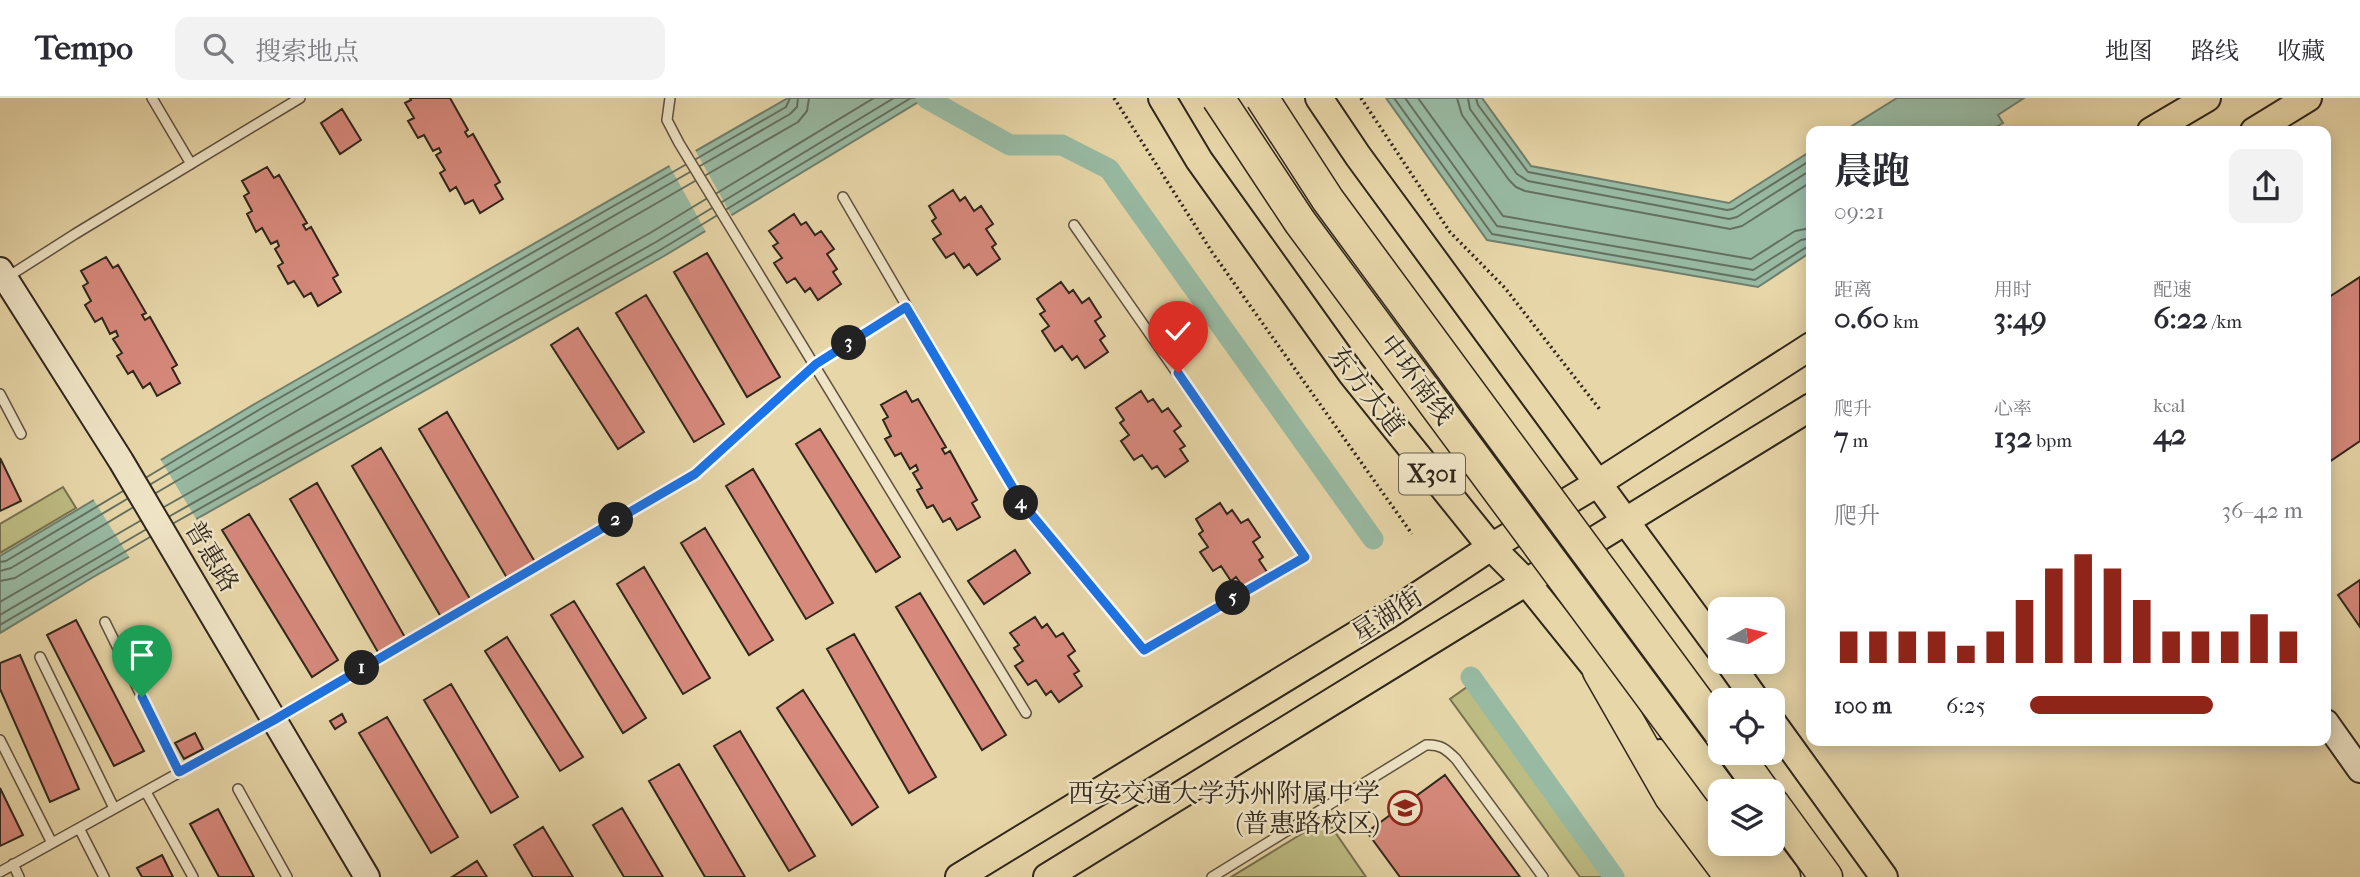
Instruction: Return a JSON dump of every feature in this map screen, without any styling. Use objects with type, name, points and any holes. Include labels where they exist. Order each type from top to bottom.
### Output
[{"type":"highway","name":"中环南线","points":[[1219,98],[1300,222],[1712,779]]},
{"type":"highway","name":"中环南线","points":[[1262,98],[1328,200],[1708,716]]},
{"type":"highway","points":[[1599,671],[1671,797],[1731,877]]},
{"type":"highway","points":[[1785,821],[1826,877]]},
{"type":"highway","points":[[1768,856],[1784,877]]},
{"type":"main road","name":"东方大道","points":[[1162,98],[1199,160],[1351,373],[1491,547],[1527,583],[1599,671],[1708,819]]},
{"type":"main road","points":[[1319,98],[1358,156],[1708,633]]},
{"type":"main road","points":[[2159,126],[2207,98]]},
{"type":"main road","points":[[2263,126],[2308,98]]},
{"type":"main road","name":"普惠路","points":[[3,274],[178,555],[367,877]]},
{"type":"main road","name":"星湖街","points":[[959,877],[1387,616],[1491,547],[1598,483],[1806,349]]},
{"type":"main road","name":"星湖街","points":[[1047,877],[1806,410]]},
{"type":"main road","points":[[2331,729],[2360,770]]},
{"type":"main road","points":[[1785,740],[1884,877]]},
{"type":"main road","points":[[1735,856],[1751,877]]},
{"type":"lane","points":[[152,98],[191,164]]},
{"type":"lane","points":[[3,274],[300,98]]},
{"type":"lane","points":[[670,98],[667,120],[679,143],[816,364],[1026,713]]},
{"type":"lane","points":[[842,197],[1022,503],[1144,650],[1305,557],[1074,225]]},
{"type":"lane","points":[[0,872],[274,720],[695,474],[816,364],[906,307]]},
{"type":"lane","points":[[0,394],[21,434]]},
{"type":"lane","points":[[105,622],[179,772]]},
{"type":"lane","points":[[40,657],[114,808]]},
{"type":"lane","points":[[0,740],[52,843]]},
{"type":"lane","points":[[1212,877],[1426,745],[1437,744],[1456,759],[1543,877]]},
{"type":"lane","points":[[239,789],[287,877]]},
{"type":"lane","points":[[146,792],[192,877]]},
{"type":"lane","points":[[79,828],[104,877]]},
{"type":"lane","points":[[13,864],[19,877]]},
{"type":"path","points":[[1114,98],[1212,252],[1412,534]]},
{"type":"path","points":[[1361,98],[1450,232],[1505,288],[1601,411]]},
{"type":"shaded area","points":[[63,487],[76,508],[0,553],[0,524]]},
{"type":"shaded area","points":[[1467,687],[1604,877],[1580,877],[1450,699]]},
{"type":"shaded area","points":[[1326,819],[1366,877],[1231,877]]},
{"type":"water","points":[[788,98],[925,98],[664,256],[95,576],[0,633],[0,556],[258,402]]},
{"type":"water","points":[[1386,98],[1482,98],[1531,166],[1729,203],[1806,154],[1806,255],[1758,287],[1487,240]]},
{"type":"water","points":[[1897,98],[2024,98],[1998,115],[2003,123],[1998,126],[1852,126]]},
{"type":"pier","points":[[694,148],[733,218],[707,234],[668,163]]},
{"type":"pier","points":[[159,457],[198,522],[131,560],[92,497]]},
{"type":"building","points":[[410,98],[450,98],[468,130],[465,132],[468,137],[473,134],[500,182],[495,185],[503,199],[480,213],[473,200],[465,204],[456,187],[450,191],[440,173],[445,170],[436,155],[441,152],[439,148],[433,151],[424,135],[418,138],[408,121],[414,118],[405,103],[411,100]]},
{"type":"building","points":[[342,109],[361,140],[340,154],[321,123]]},
{"type":"building","points":[[267,167],[274,178],[279,175],[307,223],[303,225],[306,230],[311,227],[338,275],[333,278],[341,292],[318,306],[311,293],[304,297],[294,281],[288,284],[278,266],[283,263],[275,249],[279,246],[277,241],[271,244],[262,228],[256,232],[247,214],[252,211],[244,196],[249,193],[242,181]]},
{"type":"building","points":[[953,190],[960,201],[965,197],[974,211],[981,206],[993,224],[986,229],[996,244],[992,247],[1000,259],[977,275],[969,264],[964,268],[954,253],[946,258],[933,239],[941,234],[932,221],[936,218],[929,206]]},
{"type":"building","points":[[794,214],[801,225],[806,222],[815,235],[821,231],[834,249],[827,254],[837,269],[833,272],[841,284],[818,300],[810,288],[805,292],[795,278],[787,283],[774,263],[782,258],[773,246],[778,243],[769,231]]},
{"type":"building","points":[[707,253],[780,377],[747,397],[674,272]]},
{"type":"building","points":[[106,257],[113,268],[118,265],[146,313],[142,315],[145,320],[150,317],[177,365],[172,368],[180,383],[157,396],[150,383],[143,388],[133,371],[128,374],[117,356],[122,353],[113,339],[118,336],[116,331],[110,334],[102,318],[95,322],[85,305],[91,301],[83,286],[88,283],[81,271]]},
{"type":"building","points":[[2360,277],[2360,441],[2331,461],[2331,296]]},
{"type":"building","points":[[1061,282],[1069,293],[1073,290],[1082,303],[1089,298],[1101,317],[1095,321],[1105,336],[1100,340],[1108,352],[1085,368],[1077,356],[1072,360],[1062,346],[1055,351],[1042,331],[1049,326],[1040,314],[1045,311],[1037,299]]},
{"type":"building","points":[[646,295],[724,424],[694,442],[616,313]]},
{"type":"building","points":[[578,328],[644,432],[618,449],[551,345]]},
{"type":"building","points":[[906,391],[912,402],[918,399],[946,447],[942,449],[945,454],[950,451],[977,500],[972,503],[980,517],[957,530],[950,518],[943,522],[933,505],[927,508],[917,490],[922,488],[913,473],[918,470],[916,465],[910,469],[901,453],[895,456],[885,439],[891,436],[883,420],[888,417],[881,405]]},
{"type":"building","points":[[1141,391],[1148,402],[1153,399],[1162,412],[1168,408],[1181,426],[1174,431],[1185,446],[1180,449],[1188,461],[1165,477],[1157,466],[1152,469],[1142,455],[1134,460],[1121,441],[1129,435],[1120,423],[1124,420],[1116,408]]},
{"type":"building","points":[[447,412],[535,562],[507,578],[419,429]]},
{"type":"building","points":[[820,429],[900,557],[876,572],[796,444]]},
{"type":"building","points":[[381,448],[473,604],[444,622],[352,466]]},
{"type":"building","points":[[0,458],[21,501],[0,511]]},
{"type":"building","points":[[753,469],[833,603],[806,619],[726,486]]},
{"type":"building","points":[[317,483],[406,639],[379,654],[290,499]]},
{"type":"building","points":[[1220,503],[1227,514],[1232,510],[1241,523],[1248,519],[1260,537],[1253,542],[1263,557],[1259,560],[1267,572],[1244,588],[1236,577],[1231,581],[1221,566],[1213,571],[1200,552],[1208,547],[1199,534],[1203,531],[1196,519]]},
{"type":"building","points":[[249,514],[338,660],[312,677],[222,530]]},
{"type":"building","points":[[705,528],[773,640],[749,655],[681,543]]},
{"type":"building","points":[[1015,550],[1030,573],[984,604],[968,581]]},
{"type":"building","points":[[644,567],[710,678],[683,694],[617,584]]},
{"type":"building","points":[[2360,580],[2360,627],[2338,595]]},
{"type":"building","points":[[920,593],[1006,735],[982,750],[896,607]]},
{"type":"building","points":[[574,601],[646,718],[623,733],[551,615]]},
{"type":"building","points":[[1035,617],[1042,628],[1047,624],[1056,637],[1063,633],[1075,651],[1068,656],[1079,671],[1074,674],[1082,686],[1059,702],[1051,691],[1046,695],[1036,680],[1028,685],[1015,666],[1023,661],[1014,648],[1019,645],[1010,633]]},
{"type":"building","points":[[76,620],[144,751],[114,766],[47,635]]},
{"type":"building","points":[[854,634],[936,777],[909,793],[827,649]]},
{"type":"building","points":[[507,637],[583,757],[560,771],[485,651]]},
{"type":"building","points":[[20,655],[79,789],[50,802],[0,689],[0,663]]},
{"type":"building","points":[[451,684],[518,797],[491,813],[424,700]]},
{"type":"building","points":[[803,690],[878,807],[852,825],[777,708]]},
{"type":"building","points":[[342,714],[346,722],[335,729],[330,721]]},
{"type":"building","points":[[387,717],[458,837],[431,853],[359,733]]},
{"type":"building","points":[[740,731],[815,856],[789,871],[714,746]]},
{"type":"building","points":[[195,733],[203,749],[184,759],[175,743]]},
{"type":"building","points":[[679,764],[745,877],[705,877],[649,781]]},
{"type":"building","points":[[1445,775],[1520,877],[1400,877],[1367,832]]},
{"type":"building","points":[[0,788],[23,835],[0,846]]},
{"type":"building","points":[[622,808],[663,877],[624,877],[593,825]]},
{"type":"building","points":[[218,809],[254,877],[219,877],[190,824]]},
{"type":"building","points":[[543,827],[573,877],[533,877],[514,845]]},
{"type":"building","points":[[162,855],[173,877],[142,877],[137,868]]},
{"type":"building","points":[[477,861],[487,877],[452,877]]},
{"type":"waterway","points":[[926,98],[1010,145],[1062,145],[1109,169],[1373,539]]},
{"type":"waterway","points":[[1471,677],[1614,877]]},
{"type":"place","name":"西安交通大学苏州附属中学 (普惠路校区)","points":[[1405,808]]},
{"type":"route","points":[[142,697],[179,772],[274,720],[695,474],[816,364],[906,307],[1022,503],[1144,650],[1305,557],[1178,373]]}]
